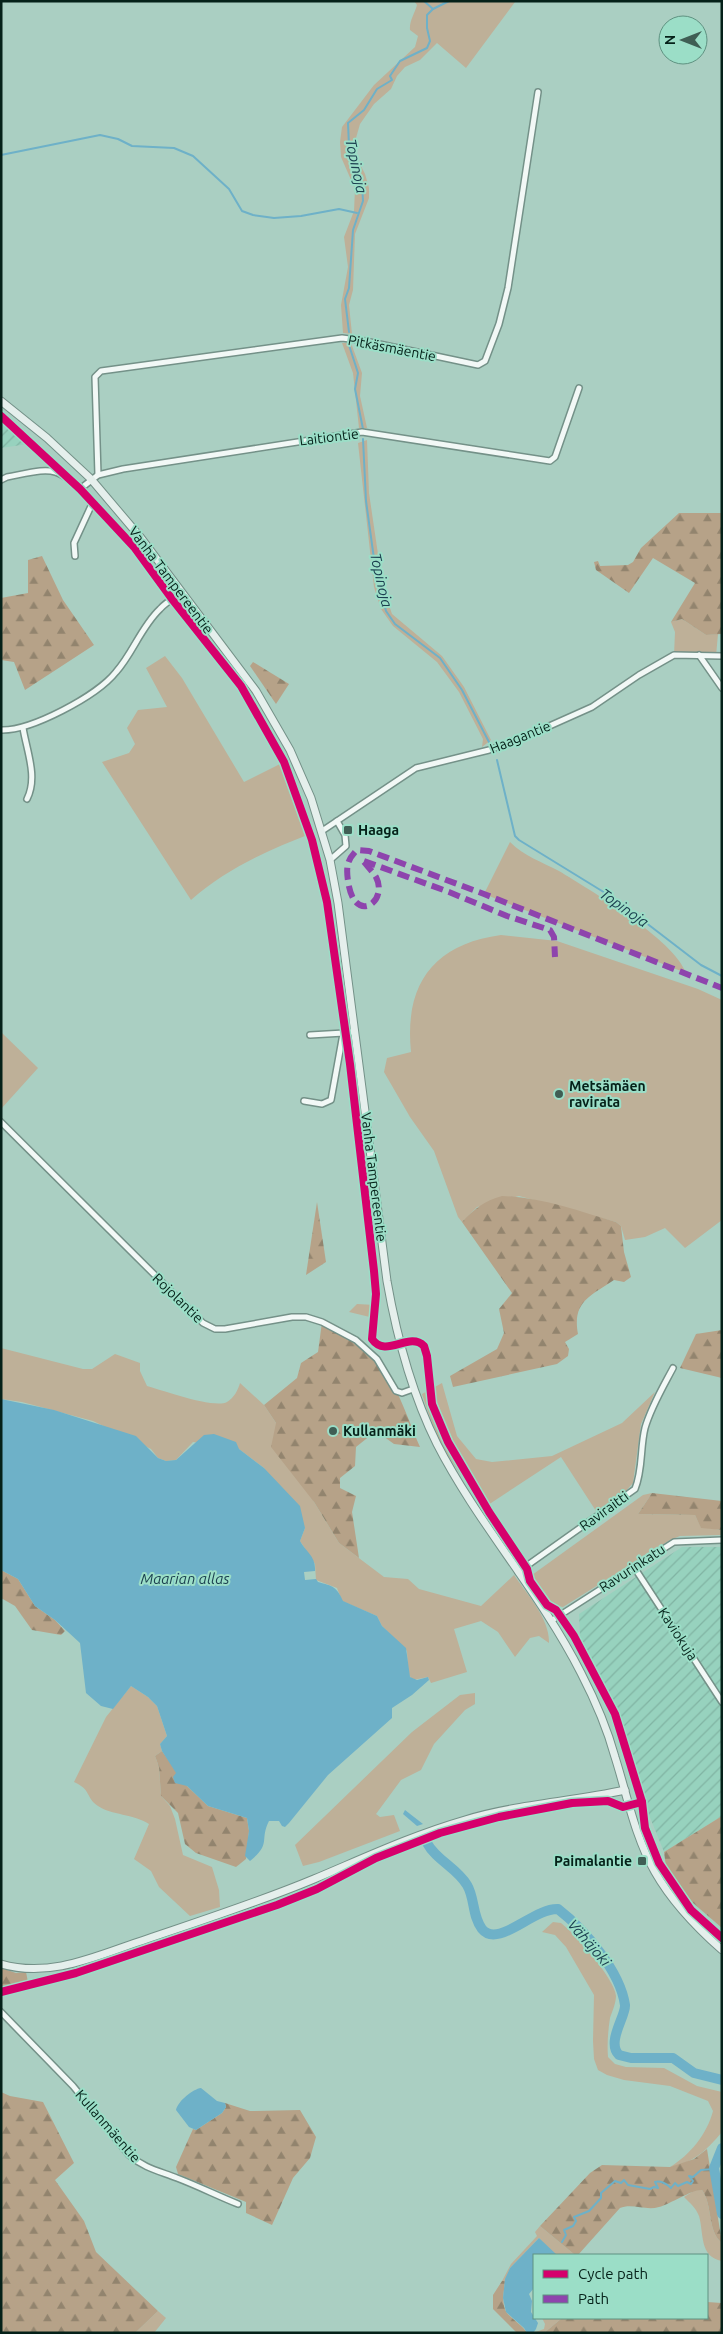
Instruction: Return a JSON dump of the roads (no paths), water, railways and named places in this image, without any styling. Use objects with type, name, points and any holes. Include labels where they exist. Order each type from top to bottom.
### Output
[{"type":"main road","name":"Vanha Tampereentie","points":[[1,401],[94,477],[256,692],[273,720],[311,798],[330,860],[341,920],[387,1280],[397,1334],[413,1389],[444,1458],[471,1502],[551,1621],[592,1696],[608,1735],[643,1846],[655,1872],[686,1915],[722,1950]]},
{"type":"main road","points":[[1,1964],[33,1968],[64,1967],[236,1909],[396,1844],[466,1819],[515,1808],[625,1790]]},
{"type":"street","name":"Pitkäsmäentie","points":[[94,477],[95,377],[101,371],[342,338],[365,340],[478,365],[485,361],[499,324],[508,288],[538,92]]},
{"type":"street","name":"Laitiontie","points":[[94,477],[258,447],[362,432],[550,461],[555,458],[579,388]]},
{"type":"street","points":[[1,480],[7,477],[52,470],[60,472],[90,499],[92,504],[74,543],[75,556]]},
{"type":"street","points":[[80,489],[94,477]]},
{"type":"street","points":[[1,730],[23,728],[66,708],[115,674],[160,608],[182,593]]},
{"type":"street","name":"Haagantie","points":[[322,831],[416,768],[490,750],[528,736],[592,707],[639,675],[674,655],[722,656]]},
{"type":"street","points":[[699,655],[722,688]]},
{"type":"street","points":[[23,728],[33,779],[32,788],[27,799]]},
{"type":"street","points":[[330,860],[346,846],[345,835],[337,821]]},
{"type":"street","points":[[310,1035],[355,1031]]},
{"type":"street","points":[[304,1101],[322,1104],[331,1100],[341,1039],[344,1033]]},
{"type":"street","name":"Rojolantie","points":[[1,1122],[203,1323],[215,1329],[225,1329],[306,1317],[356,1340],[377,1359],[396,1391],[402,1393],[413,1389]]},
{"type":"street","name":"Raviraitti","points":[[518,1572],[635,1489],[639,1476],[645,1429],[650,1414],[673,1368]]},
{"type":"street","name":"Ravurinkatu","points":[[551,1621],[674,1542],[722,1540]]},
{"type":"street","name":"Kaviokuja","points":[[634,1567],[722,1702]]},
{"type":"street","name":"Kullanmäentie","points":[[1,2012],[73,2086],[137,2162],[144,2167],[177,2178],[238,2204]]},
{"type":"water","name":"Maarian allas","points":[[1,1399],[54,1410],[136,1436],[158,1458],[166,1461],[176,1460],[204,1435],[214,1434],[236,1442],[239,1449],[264,1468],[300,1506],[305,1528],[300,1541],[312,1558],[315,1566],[315,1571],[304,1572],[305,1580],[316,1579],[318,1582],[331,1586],[339,1593],[343,1601],[377,1616],[382,1626],[406,1648],[410,1677],[417,1680],[428,1677],[429,1680],[412,1695],[392,1708],[392,1718],[328,1775],[285,1827],[279,1821],[269,1821],[263,1846],[250,1861],[245,1856],[249,1831],[247,1818],[208,1806],[187,1786],[175,1783],[173,1777],[176,1773],[162,1751],[160,1744],[167,1736],[157,1706],[148,1697],[131,1686],[113,1709],[101,1706],[86,1693],[80,1643],[55,1620],[35,1606],[18,1579],[1,1570]]},
{"type":"water","points":[[405,1810],[423,1824],[417,1826],[403,1814]]},
{"type":"water","points":[[201,2088],[217,2101],[225,2103],[226,2107],[222,2113],[196,2130],[189,2127],[176,2110],[186,2096]]},
{"type":"water","points":[[539,2238],[556,2254],[533,2254],[533,2289],[529,2294],[532,2301],[531,2312],[533,2319],[535,2319],[538,2323],[533,2333],[527,2333],[506,2312],[503,2298],[505,2279],[510,2268]]},
{"type":"waterway","name":"Topinoja","points":[[424,1],[433,9],[449,1]]},
{"type":"waterway","name":"Topinoja","points":[[349,332],[345,299],[349,288],[353,230],[363,201],[362,184],[349,146],[348,123],[364,110],[377,89],[392,80],[390,76],[400,61],[427,48],[430,41],[427,15],[433,9]]},
{"type":"waterway","points":[[1,155],[100,135],[118,139],[132,146],[174,148],[193,156],[229,189],[242,211],[253,215],[274,218],[301,216],[339,209],[357,213]]},
{"type":"waterway","name":"Topinoja","points":[[348,342],[358,373],[355,389],[363,429]]},
{"type":"waterway","name":"Topinoja","points":[[363,439],[366,501],[375,566],[386,611],[395,624],[440,658],[462,690],[490,744]]},
{"type":"waterway","name":"Topinoja","points":[[497,760],[515,836],[519,840],[615,899],[701,965],[722,976]]},
{"type":"waterway","name":"Vähäjoki","points":[[427,1843],[463,1879],[470,1890],[479,1924],[489,1934],[506,1931],[548,1910],[558,1909],[590,1940],[609,1965],[622,1992],[625,2005],[615,2036],[616,2050],[619,2055],[631,2058],[673,2058],[694,2073],[722,2080]]},
{"type":"waterway","name":"Vähäjoki","points":[[722,2148],[714,2168],[722,2214]]},
{"type":"waterway","points":[[562,2242],[566,2235],[564,2230],[573,2226],[576,2221],[574,2217],[589,2211],[601,2198],[601,2193],[615,2181],[621,2183],[624,2180],[628,2185],[650,2189],[658,2188],[655,2182],[659,2182],[671,2188],[675,2183],[678,2186],[687,2182],[691,2184],[693,2181],[689,2176],[693,2177],[701,2170],[714,2169]]},
{"type":"place","name":"Haaga","points":[[348,830]]},
{"type":"place","name":"Metsämäen ravirata","points":[[559,1094]]},
{"type":"place","name":"Kullanmäki","points":[[333,1431]]},
{"type":"place","name":"Paimalantie","points":[[642,1861]]}]
